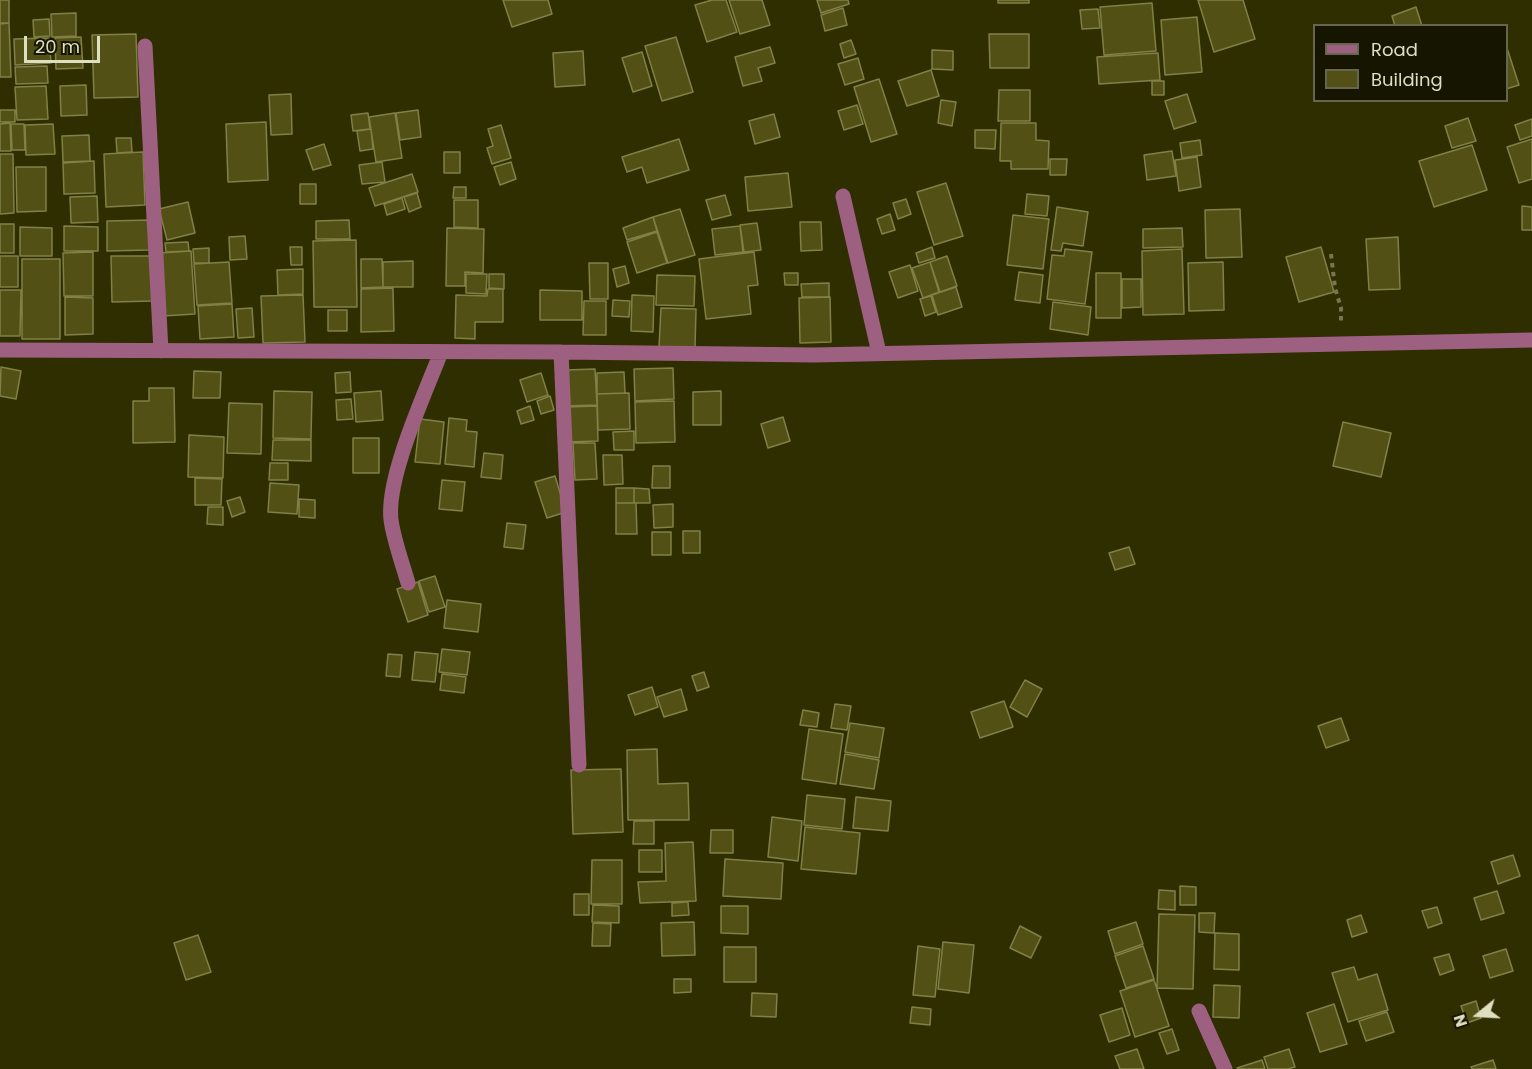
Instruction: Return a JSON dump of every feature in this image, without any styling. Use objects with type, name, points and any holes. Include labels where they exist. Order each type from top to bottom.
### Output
[{"type":"street","points":[[145,46],[161,351]]},
{"type":"street","points":[[843,196],[879,353]]},
{"type":"street","points":[[0,350],[814,355],[1532,340]]},
{"type":"street","points":[[408,583],[391,519],[392,490],[441,352]]},
{"type":"street","points":[[561,352],[579,765]]},
{"type":"street","points":[[1199,1011],[1225,1069]]},
{"type":"path","points":[[1331,254],[1335,288],[1341,308],[1339,344]]},
{"type":"building","points":[[0,0],[9,0],[9,23],[0,23]]},
{"type":"building","points":[[503,0],[548,0],[552,14],[512,27]]},
{"type":"building","points":[[712,0],[726,0],[737,32],[707,42],[695,5]]},
{"type":"building","points":[[729,0],[762,0],[770,25],[740,34]]},
{"type":"building","points":[[817,0],[848,0],[849,4],[821,13]]},
{"type":"building","points":[[998,0],[1029,0],[1029,3],[998,3]]},
{"type":"building","points":[[1198,0],[1243,0],[1255,39],[1214,52]]},
{"type":"building","points":[[1152,3],[1156,51],[1104,55],[1100,7]]},
{"type":"building","points":[[1416,7],[1421,24],[1394,24],[1392,16]]},
{"type":"building","points":[[843,8],[847,25],[825,31],[821,15]]},
{"type":"building","points":[[1098,9],[1100,28],[1082,29],[1080,10]]},
{"type":"building","points":[[76,13],[76,36],[52,37],[51,14]]},
{"type":"building","points":[[1197,17],[1202,72],[1165,75],[1161,20]]},
{"type":"building","points":[[49,19],[50,36],[34,37],[33,20]]},
{"type":"building","points":[[9,23],[11,77],[0,77],[0,24]]},
{"type":"building","points":[[136,34],[138,97],[94,98],[92,35]]},
{"type":"building","points":[[989,34],[1029,34],[1029,68],[990,68]]},
{"type":"building","points":[[81,37],[83,68],[56,69],[55,38]]},
{"type":"building","points":[[676,37],[693,92],[662,101],[645,46]]},
{"type":"building","points":[[49,38],[51,63],[15,65],[14,39]]},
{"type":"building","points":[[851,40],[856,54],[844,58],[840,44]]},
{"type":"building","points":[[770,47],[775,63],[758,68],[762,81],[743,86],[735,57]]},
{"type":"building","points":[[932,50],[953,51],[953,70],[932,69]]},
{"type":"building","points":[[583,51],[585,85],[555,87],[553,53]]},
{"type":"building","points":[[1508,51],[1519,85],[1508,88]]},
{"type":"building","points":[[642,52],[652,86],[633,92],[622,58]]},
{"type":"building","points":[[1158,53],[1160,80],[1099,84],[1097,57]]},
{"type":"building","points":[[858,58],[864,79],[845,85],[838,64]]},
{"type":"building","points":[[47,66],[48,83],[16,84],[15,67]]},
{"type":"building","points":[[931,70],[939,96],[907,106],[898,81]]},
{"type":"building","points":[[879,79],[897,134],[871,142],[854,87]]},
{"type":"building","points":[[1152,81],[1164,81],[1164,95],[1152,95]]},
{"type":"building","points":[[86,85],[87,115],[61,116],[60,86]]},
{"type":"building","points":[[46,86],[48,119],[17,120],[15,87]]},
{"type":"building","points":[[999,90],[1030,90],[1030,121],[998,121]]},
{"type":"building","points":[[291,94],[292,134],[271,135],[269,95]]},
{"type":"building","points":[[1187,94],[1196,122],[1174,129],[1165,101]]},
{"type":"building","points":[[941,100],[956,102],[952,126],[938,123]]},
{"type":"building","points":[[857,105],[863,124],[844,130],[838,111]]},
{"type":"building","points":[[0,110],[15,110],[15,122],[0,122]]},
{"type":"building","points":[[418,110],[421,137],[400,140],[396,113]]},
{"type":"building","points":[[368,113],[370,129],[353,131],[351,115]]},
{"type":"building","points":[[395,113],[402,158],[376,162],[369,117]]},
{"type":"building","points":[[774,114],[780,137],[755,144],[749,121]]},
{"type":"building","points":[[1468,118],[1476,141],[1452,148],[1445,126]]},
{"type":"building","points":[[1532,119],[1532,136],[1520,140],[1515,125]]},
{"type":"building","points":[[266,122],[268,180],[228,182],[226,124]]},
{"type":"building","points":[[10,123],[11,151],[0,151],[0,124]]},
{"type":"building","points":[[1001,123],[1036,123],[1036,140],[1049,141],[1048,169],[1011,169],[1011,161],[1000,161]]},
{"type":"building","points":[[11,124],[24,124],[25,150],[12,150]]},
{"type":"building","points":[[53,124],[55,154],[26,155],[25,125]]},
{"type":"building","points":[[501,125],[511,158],[492,164],[487,148],[493,146],[488,129]]},
{"type":"building","points":[[371,129],[373,149],[360,151],[357,131]]},
{"type":"building","points":[[975,130],[996,130],[995,149],[975,148]]},
{"type":"building","points":[[89,135],[90,161],[63,162],[62,136]]},
{"type":"building","points":[[116,138],[131,138],[132,152],[117,153]]},
{"type":"building","points":[[679,139],[689,170],[647,183],[642,167],[627,172],[622,157]]},
{"type":"building","points":[[1532,139],[1532,179],[1519,183],[1507,147]]},
{"type":"building","points":[[1200,140],[1202,155],[1182,158],[1180,143]]},
{"type":"building","points":[[324,144],[331,165],[313,170],[306,150]]},
{"type":"building","points":[[1472,145],[1487,190],[1434,207],[1419,161]]},
{"type":"building","points":[[1172,151],[1176,176],[1147,180],[1144,155]]},
{"type":"building","points":[[143,152],[145,205],[106,207],[104,154]]},
{"type":"building","points":[[444,152],[460,152],[460,173],[444,173]]},
{"type":"building","points":[[0,154],[13,154],[14,213],[0,214]]},
{"type":"building","points":[[1197,157],[1201,187],[1179,191],[1175,160]]},
{"type":"building","points":[[1050,159],[1067,159],[1066,175],[1050,175]]},
{"type":"building","points":[[94,161],[95,193],[64,194],[63,163]]},
{"type":"building","points":[[382,162],[385,182],[362,184],[359,165]]},
{"type":"building","points":[[511,162],[516,179],[500,185],[494,167]]},
{"type":"building","points":[[16,167],[46,167],[46,211],[17,212]]},
{"type":"building","points":[[788,173],[792,207],[748,211],[745,177]]},
{"type":"building","points":[[412,174],[418,192],[375,206],[369,188]]},
{"type":"building","points":[[946,183],[963,236],[934,245],[917,192]]},
{"type":"building","points":[[300,184],[316,184],[316,204],[300,204]]},
{"type":"building","points":[[454,187],[466,187],[466,198],[453,198]]},
{"type":"building","points":[[417,193],[421,207],[409,212],[404,197]]},
{"type":"building","points":[[1027,194],[1049,196],[1047,216],[1025,214]]},
{"type":"building","points":[[725,195],[731,215],[712,220],[706,200]]},
{"type":"building","points":[[97,196],[98,222],[71,223],[70,197]]},
{"type":"building","points":[[402,198],[405,209],[387,215],[384,204]]},
{"type":"building","points":[[906,199],[911,214],[898,219],[893,203]]},
{"type":"building","points":[[454,200],[478,200],[478,228],[454,227]]},
{"type":"building","points":[[188,202],[195,233],[167,240],[159,209]]},
{"type":"building","points":[[1522,206],[1532,207],[1532,230],[1522,230]]},
{"type":"building","points":[[1057,207],[1088,212],[1083,246],[1063,243],[1061,251],[1051,250]]},
{"type":"building","points":[[680,209],[695,255],[668,263],[653,217]]},
{"type":"building","points":[[1240,209],[1242,257],[1206,258],[1205,210]]},
{"type":"building","points":[[890,214],[895,230],[882,234],[877,219]]},
{"type":"building","points":[[1013,215],[1049,219],[1043,269],[1007,265]]},
{"type":"building","points":[[653,217],[657,231],[627,240],[623,228]]},
{"type":"building","points":[[150,220],[150,250],[107,251],[107,221]]},
{"type":"building","points":[[349,220],[350,239],[316,239],[316,221]]},
{"type":"building","points":[[800,222],[821,222],[822,250],[801,251]]},
{"type":"building","points":[[757,223],[761,250],[744,252],[740,225]]},
{"type":"building","points":[[0,224],[14,224],[14,253],[0,253]]},
{"type":"building","points":[[64,226],[98,227],[98,251],[64,251]]},
{"type":"building","points":[[740,226],[743,252],[715,255],[712,229]]},
{"type":"building","points":[[20,227],[52,228],[52,256],[20,256]]},
{"type":"building","points":[[447,228],[484,229],[483,273],[465,272],[465,286],[446,286]]},
{"type":"building","points":[[1182,228],[1183,247],[1143,248],[1143,229]]},
{"type":"building","points":[[657,232],[667,263],[637,273],[627,242]]},
{"type":"building","points":[[245,236],[247,259],[230,260],[229,237]]},
{"type":"building","points":[[1398,237],[1400,289],[1369,290],[1366,239]]},
{"type":"building","points":[[356,240],[357,307],[314,307],[313,241]]},
{"type":"building","points":[[188,242],[189,251],[166,252],[165,243]]},
{"type":"building","points":[[290,247],[302,247],[302,265],[291,265]]},
{"type":"building","points":[[932,247],[935,258],[919,263],[916,253]]},
{"type":"building","points":[[1321,247],[1334,292],[1299,302],[1286,257]]},
{"type":"building","points":[[209,248],[209,263],[194,263],[193,249]]},
{"type":"building","points":[[1065,249],[1092,252],[1085,304],[1047,299],[1052,255],[1064,256]]},
{"type":"building","points":[[1182,249],[1184,314],[1143,315],[1142,251]]},
{"type":"building","points":[[191,251],[195,314],[163,316],[159,253]]},
{"type":"building","points":[[93,252],[93,296],[64,296],[63,253]]},
{"type":"building","points":[[754,252],[758,285],[748,286],[751,314],[706,319],[699,259]]},
{"type":"building","points":[[0,256],[18,256],[18,287],[0,287]]},
{"type":"building","points":[[111,256],[152,256],[153,301],[112,302]]},
{"type":"building","points":[[947,256],[957,286],[940,292],[930,262]]},
{"type":"building","points":[[22,259],[60,259],[60,339],[22,339]]},
{"type":"building","points":[[361,259],[382,259],[383,287],[361,288]]},
{"type":"building","points":[[413,261],[413,287],[383,287],[383,262]]},
{"type":"building","points":[[229,262],[232,303],[197,305],[194,264]]},
{"type":"building","points":[[930,262],[939,292],[923,298],[912,268]]},
{"type":"building","points":[[1223,262],[1224,310],[1189,311],[1188,263]]},
{"type":"building","points":[[589,263],[608,263],[608,299],[590,299]]},
{"type":"building","points":[[910,265],[918,291],[898,298],[889,272]]},
{"type":"building","points":[[625,266],[629,283],[617,287],[613,269]]},
{"type":"building","points":[[303,269],[303,294],[278,295],[277,270]]},
{"type":"building","points":[[1019,272],[1043,275],[1040,303],[1015,300]]},
{"type":"building","points":[[784,273],[798,273],[798,285],[785,285]]},
{"type":"building","points":[[1096,273],[1121,273],[1121,318],[1096,318]]},
{"type":"building","points":[[466,274],[487,274],[486,294],[466,293]]},
{"type":"building","points":[[489,274],[504,274],[504,289],[489,288]]},
{"type":"building","points":[[657,275],[695,276],[694,306],[656,305]]},
{"type":"building","points":[[1122,279],[1141,279],[1141,307],[1122,308]]},
{"type":"building","points":[[829,283],[829,297],[802,297],[801,284]]},
{"type":"building","points":[[956,287],[962,307],[938,315],[932,295]]},
{"type":"building","points":[[393,288],[394,331],[361,332],[361,289]]},
{"type":"building","points":[[488,289],[503,289],[503,322],[475,322],[475,339],[455,338],[456,295],[487,296]]},
{"type":"building","points":[[0,290],[21,290],[20,336],[0,336]]},
{"type":"building","points":[[540,290],[582,291],[582,320],[540,320]]},
{"type":"building","points":[[303,295],[305,342],[263,343],[261,296]]},
{"type":"building","points":[[632,295],[654,296],[653,332],[631,331]]},
{"type":"building","points":[[931,296],[936,312],[925,316],[920,299]]},
{"type":"building","points":[[65,297],[93,298],[93,334],[65,335]]},
{"type":"building","points":[[830,297],[831,342],[800,343],[799,298]]},
{"type":"building","points":[[613,300],[630,301],[629,317],[612,316]]},
{"type":"building","points":[[584,301],[606,301],[606,335],[583,335]]},
{"type":"building","points":[[1053,302],[1091,307],[1088,335],[1050,329]]},
{"type":"building","points":[[232,304],[234,337],[200,339],[198,306]]},
{"type":"building","points":[[252,308],[254,337],[238,338],[236,309]]},
{"type":"building","points":[[661,308],[696,309],[695,348],[659,347]]},
{"type":"building","points":[[328,310],[347,310],[347,331],[328,331]]},
{"type":"building","points":[[1,367],[21,371],[16,399],[0,396]]},
{"type":"building","points":[[673,368],[674,399],[635,401],[634,369]]},
{"type":"building","points":[[595,369],[597,405],[566,406],[565,370]]},
{"type":"building","points":[[194,371],[221,372],[220,398],[193,398]]},
{"type":"building","points":[[350,372],[351,392],[336,393],[335,373]]},
{"type":"building","points":[[624,372],[625,393],[597,394],[597,373]]},
{"type":"building","points":[[541,373],[548,395],[527,402],[520,380]]},
{"type":"building","points":[[149,388],[174,388],[175,442],[133,443],[133,401],[149,401]]},
{"type":"building","points":[[274,391],[312,392],[311,439],[273,438]]},
{"type":"building","points":[[381,391],[383,420],[356,422],[354,393]]},
{"type":"building","points":[[721,391],[721,425],[693,425],[693,392]]},
{"type":"building","points":[[629,393],[630,429],[598,430],[597,394]]},
{"type":"building","points":[[550,396],[554,410],[541,414],[537,401]]},
{"type":"building","points":[[351,399],[353,419],[337,420],[336,400]]},
{"type":"building","points":[[674,401],[675,442],[636,443],[635,402]]},
{"type":"building","points":[[229,403],[262,404],[261,454],[227,453]]},
{"type":"building","points":[[530,406],[534,420],[521,424],[517,411]]},
{"type":"building","points":[[597,406],[598,441],[567,442],[566,407]]},
{"type":"building","points":[[783,417],[790,441],[768,448],[761,424]]},
{"type":"building","points":[[449,418],[467,420],[466,431],[477,432],[474,467],[445,464]]},
{"type":"building","points":[[420,419],[444,422],[440,464],[415,462]]},
{"type":"building","points":[[1343,422],[1391,433],[1381,477],[1333,466]]},
{"type":"building","points":[[634,431],[634,450],[614,450],[613,432]]},
{"type":"building","points":[[189,435],[224,437],[223,478],[188,477]]},
{"type":"building","points":[[353,438],[379,438],[379,473],[353,473]]},
{"type":"building","points":[[273,440],[311,440],[311,461],[272,460]]},
{"type":"building","points":[[573,443],[595,443],[597,479],[575,480]]},
{"type":"building","points":[[484,453],[503,455],[501,479],[481,477]]},
{"type":"building","points":[[603,455],[622,455],[623,484],[604,485]]},
{"type":"building","points":[[270,463],[288,463],[288,480],[269,480]]},
{"type":"building","points":[[653,466],[670,466],[670,488],[652,488]]},
{"type":"building","points":[[555,476],[566,512],[547,518],[535,482]]},
{"type":"building","points":[[195,478],[222,479],[221,505],[195,505]]},
{"type":"building","points":[[442,480],[465,482],[462,511],[439,509]]},
{"type":"building","points":[[270,483],[299,485],[297,514],[268,512]]},
{"type":"building","points":[[616,488],[634,488],[634,503],[616,503]]},
{"type":"building","points":[[634,488],[649,489],[650,503],[634,503]]},
{"type":"building","points":[[240,497],[245,512],[232,517],[227,501]]},
{"type":"building","points":[[299,499],[315,500],[315,518],[299,517]]},
{"type":"building","points":[[616,503],[636,503],[637,534],[616,534]]},
{"type":"building","points":[[673,504],[673,527],[654,528],[653,505]]},
{"type":"building","points":[[208,507],[223,507],[223,525],[207,524]]},
{"type":"building","points":[[507,523],[526,525],[523,549],[504,547]]},
{"type":"building","points":[[683,531],[700,531],[700,553],[683,553]]},
{"type":"building","points":[[652,532],[671,532],[671,555],[652,555]]},
{"type":"building","points":[[1129,547],[1135,564],[1115,570],[1109,553]]},
{"type":"building","points":[[435,576],[445,607],[429,612],[419,581]]},
{"type":"building","points":[[418,582],[428,615],[408,622],[397,589]]},
{"type":"building","points":[[447,600],[481,604],[478,632],[444,628]]},
{"type":"building","points":[[442,649],[470,652],[467,675],[439,672]]},
{"type":"building","points":[[415,652],[438,654],[435,682],[412,680]]},
{"type":"building","points":[[388,654],[402,655],[400,677],[386,676]]},
{"type":"building","points":[[704,672],[709,687],[697,691],[692,676]]},
{"type":"building","points":[[442,674],[466,677],[464,693],[440,690]]},
{"type":"building","points":[[1025,680],[1042,689],[1027,717],[1010,707]]},
{"type":"building","points":[[652,687],[658,707],[635,715],[628,695]]},
{"type":"building","points":[[681,689],[687,710],[664,717],[657,697]]},
{"type":"building","points":[[1004,701],[1013,727],[980,738],[971,712]]},
{"type":"building","points":[[835,704],[851,706],[847,730],[831,728]]},
{"type":"building","points":[[803,710],[819,713],[817,727],[800,725]]},
{"type":"building","points":[[1341,718],[1349,740],[1326,748],[1318,726]]},
{"type":"building","points":[[850,723],[884,728],[879,758],[845,752]]},
{"type":"building","points":[[809,729],[843,734],[836,784],[802,779]]},
{"type":"building","points":[[657,749],[658,784],[688,783],[689,820],[628,820],[627,750]]},
{"type":"building","points":[[845,754],[879,760],[874,789],[840,784]]},
{"type":"building","points":[[621,769],[623,832],[573,834],[571,770]]},
{"type":"building","points":[[807,795],[845,799],[842,829],[804,825]]},
{"type":"building","points":[[856,797],[891,801],[888,831],[853,828]]},
{"type":"building","points":[[772,817],[802,821],[798,861],[768,857]]},
{"type":"building","points":[[634,821],[654,821],[654,844],[633,844]]},
{"type":"building","points":[[805,827],[860,833],[856,874],[801,869]]},
{"type":"building","points":[[711,830],[733,830],[733,853],[710,853]]},
{"type":"building","points":[[693,842],[696,901],[640,903],[638,882],[666,881],[665,843]]},
{"type":"building","points":[[639,850],[662,850],[662,872],[639,872]]},
{"type":"building","points":[[1513,855],[1520,876],[1498,884],[1491,862]]},
{"type":"building","points":[[725,859],[783,863],[781,899],[723,896]]},
{"type":"building","points":[[592,860],[622,860],[622,904],[591,904]]},
{"type":"building","points":[[1180,886],[1196,887],[1196,905],[1180,905]]},
{"type":"building","points":[[1159,890],[1175,891],[1175,910],[1158,909]]},
{"type":"building","points":[[1497,891],[1504,913],[1481,920],[1474,898]]},
{"type":"building","points":[[574,894],[589,894],[589,915],[574,915]]},
{"type":"building","points":[[688,902],[689,915],[672,916],[672,903]]},
{"type":"building","points":[[593,905],[619,906],[619,923],[592,922]]},
{"type":"building","points":[[721,906],[748,906],[748,934],[721,933]]},
{"type":"building","points":[[1437,907],[1442,923],[1428,928],[1422,911]]},
{"type":"building","points":[[1199,913],[1215,913],[1214,933],[1199,932]]},
{"type":"building","points":[[1159,914],[1195,915],[1193,989],[1157,988]]},
{"type":"building","points":[[1361,915],[1367,932],[1352,937],[1347,920]]},
{"type":"building","points":[[694,922],[695,955],[662,956],[661,923]]},
{"type":"building","points":[[1136,922],[1143,944],[1115,954],[1108,931]]},
{"type":"building","points":[[593,923],[611,924],[610,946],[592,946]]},
{"type":"building","points":[[1020,926],[1041,937],[1031,958],[1010,948]]},
{"type":"building","points":[[1215,933],[1239,934],[1239,970],[1214,969]]},
{"type":"building","points":[[198,935],[211,972],[186,980],[174,943]]},
{"type":"building","points":[[943,942],[974,945],[969,993],[938,989]]},
{"type":"building","points":[[918,946],[940,949],[935,997],[913,995]]},
{"type":"building","points":[[1143,946],[1154,979],[1126,988],[1115,956]]},
{"type":"building","points":[[724,947],[756,947],[756,982],[724,982]]},
{"type":"building","points":[[1506,949],[1513,971],[1490,978],[1483,956]]},
{"type":"building","points":[[1449,954],[1454,970],[1440,975],[1434,958]]},
{"type":"building","points":[[1354,967],[1358,980],[1377,974],[1388,1010],[1348,1022],[1332,973]]},
{"type":"building","points":[[674,979],[691,979],[691,992],[674,993]]},
{"type":"building","points":[[1154,980],[1169,1026],[1135,1037],[1120,991]]},
{"type":"building","points":[[1214,985],[1240,986],[1239,1018],[1213,1017]]},
{"type":"building","points":[[752,993],[777,994],[776,1017],[751,1016]]},
{"type":"building","points":[[1476,1001],[1481,1018],[1467,1023],[1461,1006]]},
{"type":"building","points":[[1334,1004],[1347,1044],[1320,1052],[1307,1013]]},
{"type":"building","points":[[912,1007],[931,1009],[930,1025],[910,1023]]},
{"type":"building","points":[[1122,1008],[1130,1035],[1109,1042],[1100,1015]]},
{"type":"building","points":[[1387,1012],[1394,1032],[1366,1041],[1359,1021]]},
{"type":"building","points":[[1172,1029],[1179,1050],[1167,1054],[1159,1033]]},
{"type":"building","points":[[1137,1049],[1144,1069],[1120,1069],[1115,1056]]},
{"type":"building","points":[[1289,1049],[1295,1067],[1268,1069],[1264,1057]]},
{"type":"building","points":[[1262,1060],[1265,1069],[1237,1068]]},
{"type":"building","points":[[1493,1060],[1496,1069],[1472,1069],[1471,1067]]}]
